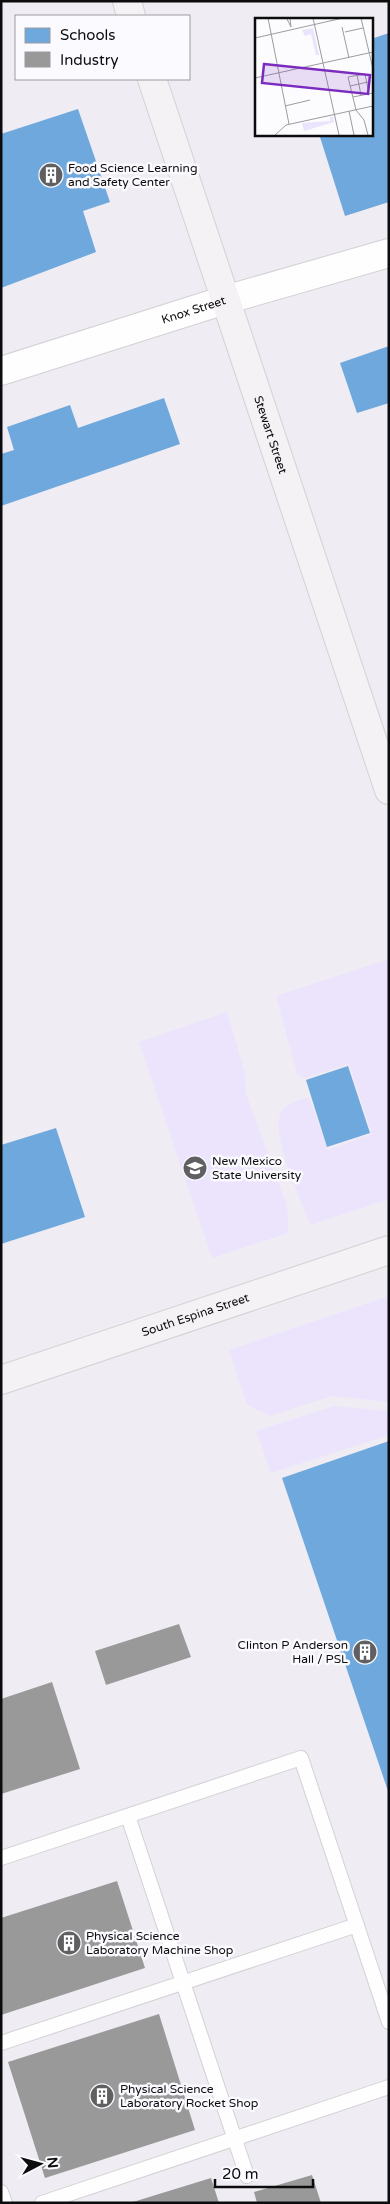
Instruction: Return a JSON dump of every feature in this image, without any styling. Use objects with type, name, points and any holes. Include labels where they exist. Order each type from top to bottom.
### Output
[{"type":"street","points":[[126,1],[132,15]]},
{"type":"street","name":"Stewart Street","points":[[152,80],[389,790]]},
{"type":"street","name":"Knox Street","points":[[1,370],[225,300],[389,253]]},
{"type":"street","name":"South Espina Street","points":[[1,1380],[389,1250]]},
{"type":"lane","points":[[1,1858],[301,1758],[389,2022]]},
{"type":"lane","points":[[128,1816],[247,2176]]},
{"type":"lane","points":[[1,2043],[357,1925]]},
{"type":"lane","points":[[42,2203],[389,2087]]},
{"type":"lane","points":[[1,2192],[5,2203]]},
{"type":"shaded area","name":"New Mexico State University","points":[[1,1],[389,1],[389,2203],[1,2203]]},
{"type":"shaded area","points":[[389,959],[389,1199],[310,1225],[288,1168],[279,1135],[279,1121],[284,1108],[309,1097],[328,1150],[372,1134],[349,1064],[305,1078],[297,1074],[276,996]]},
{"type":"shaded area","points":[[227,1012],[245,1073],[246,1094],[286,1203],[288,1233],[212,1258],[139,1042]]},
{"type":"shaded area","points":[[389,1296],[389,1402],[332,1396],[270,1416],[247,1405],[229,1350]]},
{"type":"shaded area","points":[[334,1406],[389,1411],[389,1435],[271,1473],[256,1431]]},
{"type":"building: Schools","points":[[389,33],[389,202],[345,216],[319,135],[372,135],[372,39]]},
{"type":"building: Schools","name":"Food Science Learning and Safety Center","points":[[78,109],[110,202],[83,211],[96,252],[1,288],[1,134]]},
{"type":"building: Schools","points":[[389,346],[389,403],[357,413],[340,363]]},
{"type":"building: Schools","points":[[164,398],[180,444],[1,506],[1,454],[14,450],[7,427],[70,405],[78,428]]},
{"type":"building: Schools","points":[[348,1066],[370,1133],[327,1147],[306,1080]]},
{"type":"building: Schools","points":[[56,1128],[85,1217],[1,1244],[1,1145]]},
{"type":"building: Schools","name":"Clinton P Anderson Hall / PSL","points":[[389,1441],[389,1791],[388,1791],[282,1478]]},
{"type":"building: Industry","points":[[179,1624],[191,1657],[106,1685],[95,1651]]},
{"type":"building: Industry","points":[[52,1682],[80,1769],[1,1794],[1,1699]]},
{"type":"building: Industry","name":"Physical Science Laboratory Machine Shop","points":[[117,1881],[145,1968],[1,2015],[1,1918]]},
{"type":"building: Industry","name":"Physical Science Laboratory Rocket Shop","points":[[159,2014],[195,2130],[45,2178],[8,2062]]},
{"type":"building: Industry","points":[[312,2175],[321,2203],[257,2203],[254,2192]]},
{"type":"building: Industry","points":[[211,2178],[219,2203],[133,2203],[133,2202]]},
{"type":"place","name":"Food Science Learning and Safety Center","points":[[51,175]]},
{"type":"place","name":"New Mexico State University","points":[[195,1168]]},
{"type":"place","name":"Clinton P Anderson Hall / PSL","points":[[365,1652]]},
{"type":"place","name":"Physical Science Laboratory Machine Shop","points":[[69,1943]]},
{"type":"place","name":"Physical Science Laboratory Rocket Shop","points":[[102,2096]]}]
